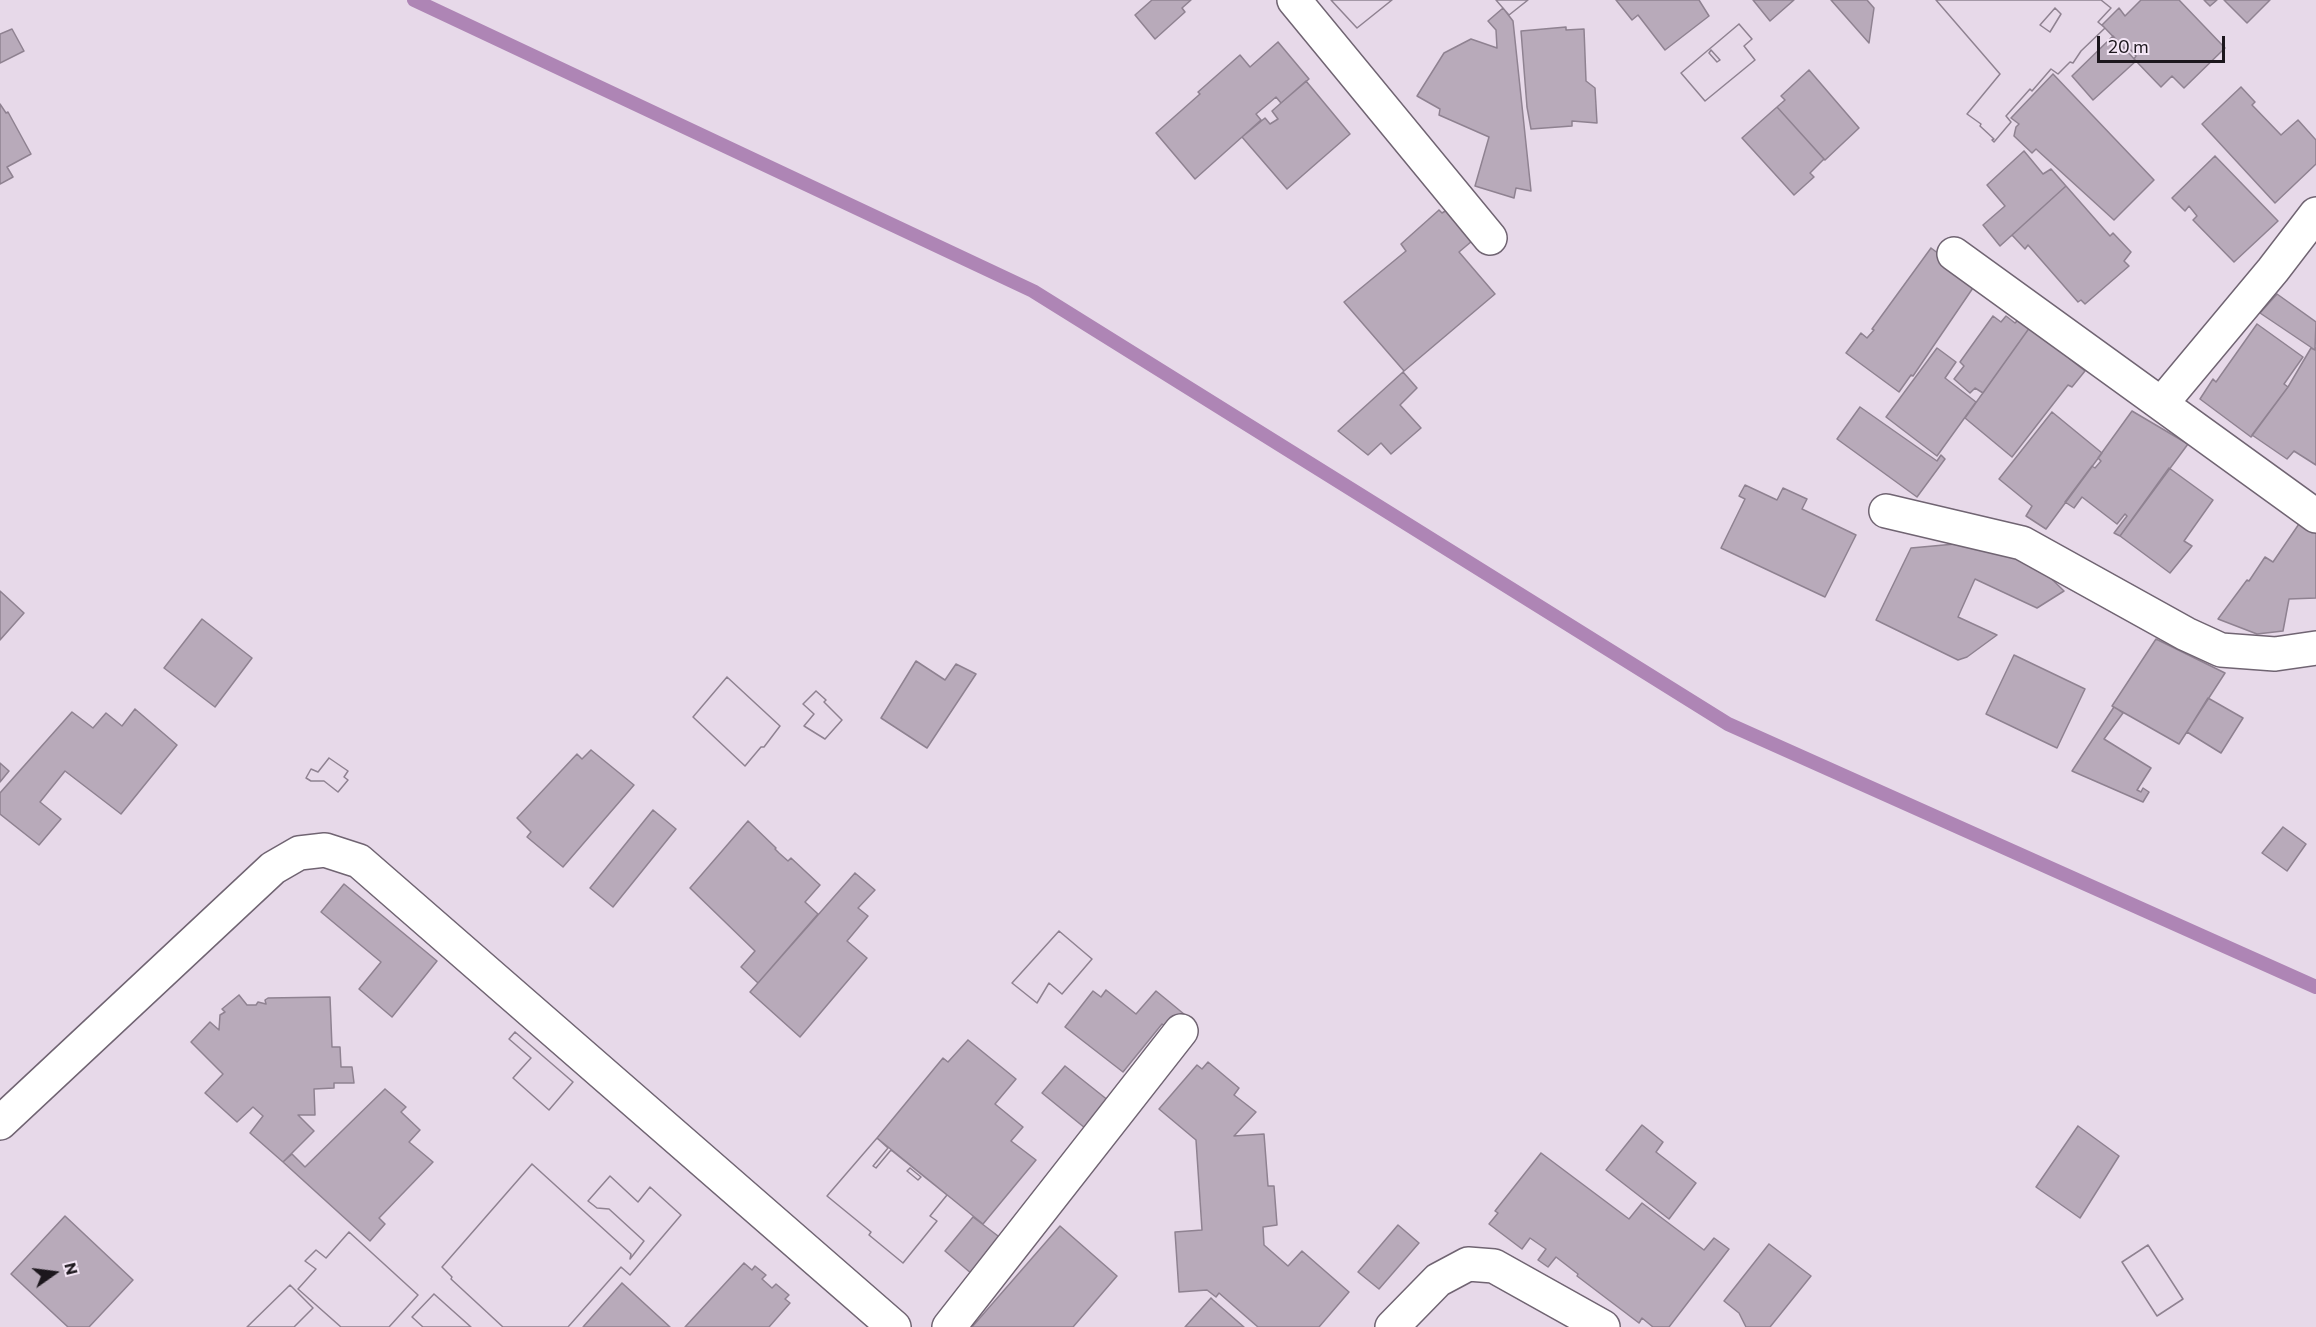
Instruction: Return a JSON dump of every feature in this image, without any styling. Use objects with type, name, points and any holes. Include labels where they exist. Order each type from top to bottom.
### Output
[{"type":"street","points":[[1294,0],[1490,238]]},
{"type":"street","points":[[2162,403],[2273,270],[2316,214]]},
{"type":"street","points":[[1954,254],[2316,516]]},
{"type":"street","points":[[1886,511],[2022,543],[2186,634],[2221,650],[2275,654],[2316,648]]},
{"type":"street","points":[[0,1123],[273,868],[299,854],[325,850],[359,861],[894,1327]]},
{"type":"street","points":[[949,1327],[1181,1031]]},
{"type":"street","points":[[1392,1327],[1438,1280],[1468,1264],[1494,1266],[1603,1327]]},
{"type":"building","points":[[1152,0],[1191,0],[1182,8],[1185,12],[1155,39],[1135,15]]},
{"type":"building","points":[[1331,0],[1392,0],[1357,28]]},
{"type":"building","points":[[1331,0],[1392,0],[1357,28]]},
{"type":"building","points":[[1496,0],[1528,0],[1509,15]]},
{"type":"building","points":[[1496,0],[1528,0],[1509,15]]},
{"type":"building","points":[[1616,0],[1699,0],[1709,16],[1665,50],[1638,15],[1632,20]]},
{"type":"building","points":[[1753,0],[1794,0],[1770,21]]},
{"type":"building","points":[[1831,0],[1867,0],[1874,8],[1869,43]]},
{"type":"building","points":[[1936,0],[2101,0],[2111,8],[2098,22],[2105,28],[2081,51],[2073,63],[2070,62],[2058,74],[2051,69],[2032,91],[2030,89],[2006,116],[2011,122],[1994,142],[1992,140],[1994,139],[1980,126],[1981,124],[1967,114],[2000,74]],"holes":[[[2055,8],[2061,14],[2050,32],[2040,25]]]},
{"type":"building","points":[[1936,0],[2101,0],[2111,8],[2098,22],[2105,28],[2081,51],[2073,63],[2070,62],[2058,74],[2051,69],[2032,91],[2030,89],[2006,116],[2011,122],[1994,142],[1992,140],[1994,139],[1980,126],[1981,124],[1967,114],[2000,74]],"holes":[[[2055,8],[2061,14],[2050,32],[2040,25]]]},
{"type":"building","points":[[2141,0],[2179,0],[2225,48],[2184,88],[2172,76],[2161,87],[2134,59],[2136,56],[2129,48],[2126,50],[2102,25],[2119,8],[2125,16]]},
{"type":"building","points":[[2204,0],[2217,0],[2210,6]]},
{"type":"building","points":[[2224,0],[2270,0],[2247,23]]},
{"type":"building","points":[[1503,8],[1513,21],[1531,191],[1516,188],[1514,198],[1475,186],[1489,137],[1439,115],[1440,109],[1417,96],[1444,53],[1471,39],[1497,48],[1496,30],[1488,21]]},
{"type":"building","points":[[1739,24],[1752,39],[1744,46],[1755,60],[1705,101],[1681,73]],"holes":[[[1711,50],[1720,60],[1717,62],[1709,53]]]},
{"type":"building","points":[[1739,24],[1752,39],[1744,46],[1755,60],[1705,101],[1681,73]],"holes":[[[1711,50],[1720,60],[1717,62],[1709,53]]]},
{"type":"building","points":[[1566,27],[1566,30],[1584,29],[1586,81],[1595,88],[1597,123],[1572,121],[1572,126],[1531,129],[1521,31]]},
{"type":"building","points":[[12,29],[24,51],[0,63],[0,34]]},
{"type":"building","points":[[2113,36],[2136,61],[2093,100],[2072,76]]},
{"type":"building","points":[[1278,42],[1309,79],[1281,103],[1276,97],[1256,114],[1261,120],[1195,179],[1156,133],[1240,55],[1250,67]]},
{"type":"building","points":[[1809,70],[1859,128],[1825,160],[1777,107],[1785,100],[1781,96]]},
{"type":"building","points":[[2053,74],[2154,180],[2114,220],[2036,149],[2032,153],[2014,136],[2019,124],[2011,118]]},
{"type":"building","points":[[1306,81],[1350,134],[1287,189],[1242,137],[1265,118],[1270,124],[1278,119],[1272,111]]},
{"type":"building","points":[[2241,87],[2255,102],[2252,105],[2281,135],[2298,120],[2316,140],[2316,164],[2275,203],[2202,124]]},
{"type":"building","points":[[0,104],[6,113],[8,112],[31,154],[7,167],[13,177],[0,184]]},
{"type":"building","points":[[1777,107],[1824,159],[1810,173],[1814,177],[1794,195],[1742,138]]},
{"type":"building","points":[[2024,151],[2043,174],[2051,169],[2066,186],[2000,246],[1983,225],[2005,206],[1987,185]]},
{"type":"building","points":[[2215,156],[2278,221],[2234,262],[2193,220],[2197,216],[2189,206],[2185,211],[2172,198]]},
{"type":"building","points":[[2066,186],[2110,236],[2113,233],[2131,252],[2124,261],[2129,266],[2085,304],[2081,300],[2078,302],[2028,245],[2025,249],[2012,235]]},
{"type":"building","points":[[1439,210],[1442,213],[1447,210],[1472,241],[1459,252],[1495,294],[1404,371],[1344,302],[1406,251],[1401,244]]},
{"type":"building","points":[[1931,248],[1977,282],[1913,376],[1911,375],[1899,392],[1846,353],[1861,333],[1867,338],[1874,330],[1872,329]]},
{"type":"building","points":[[2277,294],[2316,322],[2315,350],[2260,313]]},
{"type":"building","points":[[1993,316],[2001,322],[2006,316],[2015,323],[2019,319],[2030,327],[1983,393],[1975,388],[1970,393],[1954,379],[1964,366],[1960,362]]},
{"type":"building","points":[[2257,324],[2303,357],[2284,384],[2288,387],[2251,437],[2200,399],[2213,379],[2216,382]]},
{"type":"building","points":[[2030,327],[2085,371],[2072,387],[2068,385],[2012,457],[1965,418]]},
{"type":"building","points":[[1937,348],[1956,362],[1945,378],[1976,402],[1937,456],[1886,417]]},
{"type":"building","points":[[2311,348],[2315,350],[2316,348],[2316,465],[2294,451],[2287,459],[2252,435],[2288,387]]},
{"type":"building","points":[[1403,372],[1417,388],[1400,405],[1421,428],[1391,454],[1381,443],[1368,455],[1338,431]]},
{"type":"building","points":[[1860,407],[1937,461],[1941,455],[1945,459],[1917,497],[1837,439]]},
{"type":"building","points":[[2132,411],[2188,444],[2120,536],[2114,533],[2127,516],[2125,514],[2117,524],[2082,497],[2074,508],[2065,502],[2092,466],[2095,468],[2101,461],[2098,458]]},
{"type":"building","points":[[2052,412],[2102,453],[2046,529],[2026,516],[2032,506],[1999,479]]},
{"type":"building","points":[[2169,468],[2213,500],[2184,541],[2192,546],[2170,573],[2120,536]]},
{"type":"building","points":[[1745,485],[1777,500],[1783,488],[1807,499],[1802,509],[1856,535],[1825,597],[1721,548],[1745,499],[1739,496]]},
{"type":"building","points":[[2301,521],[2316,532],[2316,598],[2289,599],[2283,631],[2257,634],[2218,619],[2265,557],[2273,562]]},
{"type":"building","points":[[1955,544],[2028,556],[2064,591],[2037,608],[1975,579],[1958,617],[1997,635],[1967,657],[1958,660],[1876,620],[1911,548]]},
{"type":"building","points":[[0,591],[24,613],[0,640]]},
{"type":"building","points":[[202,619],[252,658],[215,707],[164,668]]},
{"type":"building","points":[[2156,639],[2225,673],[2179,744],[2112,706]]},
{"type":"building","points":[[2014,655],[2085,689],[2057,748],[1986,714]]},
{"type":"building","points":[[916,661],[945,680],[956,664],[976,674],[927,748],[881,718]]},
{"type":"building","points":[[727,677],[780,726],[745,766],[693,717]]},
{"type":"building","points":[[727,677],[780,726],[745,766],[693,717]]},
{"type":"building","points":[[816,691],[842,720],[825,739],[804,726],[814,714],[803,704]]},
{"type":"building","points":[[816,691],[842,720],[825,739],[804,726],[814,714],[803,704]]},
{"type":"building","points":[[2208,698],[2243,718],[2221,753],[2187,732]]},
{"type":"building","points":[[2114,707],[2123,713],[2104,739],[2151,768],[2137,790],[2141,792],[2143,788],[2149,792],[2143,802],[2072,771]]},
{"type":"building","points":[[135,709],[177,745],[121,814],[65,771],[40,802],[61,819],[39,845],[0,814],[0,793],[72,712],[93,728],[106,713],[122,726]]},
{"type":"building","points":[[591,750],[634,785],[563,867],[527,837],[531,832],[517,818],[577,754],[582,759]]},
{"type":"building","points":[[329,758],[348,771],[344,777],[348,780],[338,792],[324,781],[311,781],[306,778],[311,769],[318,772]]},
{"type":"building","points":[[329,758],[348,771],[344,777],[348,780],[338,792],[324,781],[311,781],[306,778],[311,769],[318,772]]},
{"type":"building","points":[[0,763],[9,771],[0,782]]},
{"type":"building","points":[[653,810],[676,829],[613,907],[590,888]]},
{"type":"building","points":[[748,821],[788,861],[791,858],[820,885],[805,902],[818,914],[758,983],[741,967],[755,951],[690,888]]},
{"type":"building","points":[[2283,827],[2306,844],[2287,871],[2262,853]]},
{"type":"building","points":[[855,873],[875,890],[858,908],[868,916],[847,941],[867,958],[800,1037],[750,992]]},
{"type":"building","points":[[344,884],[437,961],[392,1017],[359,989],[381,962],[321,912]]},
{"type":"building","points":[[1059,931],[1092,959],[1062,994],[1049,983],[1037,1003],[1012,983]]},
{"type":"building","points":[[1059,931],[1092,959],[1062,994],[1049,983],[1037,1003],[1012,983]]},
{"type":"building","points":[[1106,990],[1136,1014],[1156,991],[1190,1019],[1177,1035],[1162,1024],[1123,1072],[1065,1027],[1093,991],[1101,997]]},
{"type":"building","points":[[239,995],[247,1005],[256,1005],[258,1002],[266,1004],[265,1000],[268,998],[330,997],[332,1047],[340,1047],[341,1067],[352,1067],[354,1083],[334,1083],[334,1088],[314,1089],[315,1115],[298,1115],[314,1131],[283,1162],[250,1133],[263,1116],[253,1107],[237,1122],[205,1093],[223,1074],[191,1042],[210,1022],[219,1030],[220,1015],[225,1012],[222,1009]]},
{"type":"building","points":[[515,1032],[573,1082],[549,1110],[513,1078],[531,1058],[509,1039]]},
{"type":"building","points":[[515,1032],[573,1082],[549,1110],[513,1078],[531,1058],[509,1039]]},
{"type":"building","points":[[968,1040],[1016,1079],[995,1104],[1023,1127],[1011,1141],[1036,1160],[983,1224],[877,1138],[943,1058],[948,1062]]},
{"type":"building","points":[[1208,1062],[1239,1088],[1234,1095],[1256,1112],[1234,1136],[1264,1134],[1268,1186],[1274,1186],[1277,1225],[1263,1227],[1264,1245],[1288,1266],[1302,1251],[1349,1292],[1319,1327],[1258,1327],[1219,1293],[1216,1297],[1207,1290],[1179,1292],[1175,1232],[1202,1230],[1196,1140],[1159,1109],[1197,1065],[1202,1069]]},
{"type":"building","points":[[1065,1066],[1109,1101],[1085,1128],[1042,1093]]},
{"type":"building","points":[[385,1089],[406,1107],[401,1112],[420,1130],[409,1142],[433,1162],[379,1218],[385,1224],[370,1241],[283,1162],[292,1154],[305,1167]]},
{"type":"building","points":[[1642,1125],[1663,1142],[1656,1152],[1696,1183],[1669,1219],[1606,1170]]},
{"type":"building","points":[[2078,1126],[2119,1156],[2080,1218],[2036,1187]]},
{"type":"building","points":[[877,1138],[888,1148],[873,1166],[876,1168],[891,1150],[947,1195],[930,1216],[937,1221],[903,1263],[869,1235],[871,1232],[827,1196]],"holes":[[[910,1168],[921,1177],[918,1180],[907,1171]]]},
{"type":"building","points":[[877,1138],[888,1148],[873,1166],[876,1168],[891,1150],[947,1195],[930,1216],[937,1221],[903,1263],[869,1235],[871,1232],[827,1196]],"holes":[[[910,1168],[921,1177],[918,1180],[907,1171]]]},
{"type":"building","points":[[1541,1153],[1629,1219],[1642,1203],[1704,1250],[1714,1238],[1729,1249],[1669,1327],[1653,1327],[1642,1318],[1639,1323],[1577,1276],[1578,1274],[1556,1257],[1548,1267],[1538,1260],[1546,1249],[1530,1238],[1522,1249],[1489,1224],[1498,1213],[1495,1211]]},
{"type":"building","points":[[532,1164],[631,1254],[630,1259],[644,1241],[609,1209],[597,1208],[588,1201],[610,1176],[638,1202],[650,1187],[681,1215],[630,1275],[621,1267],[568,1327],[503,1327],[451,1279],[452,1277],[442,1267]]},
{"type":"building","points":[[532,1164],[631,1254],[630,1259],[644,1241],[609,1209],[597,1208],[588,1201],[610,1176],[638,1202],[650,1187],[681,1215],[630,1275],[621,1267],[568,1327],[503,1327],[451,1279],[452,1277],[442,1267]]},
{"type":"building","points":[[65,1216],[133,1280],[89,1327],[68,1327],[11,1274]]},
{"type":"building","points":[[973,1217],[1002,1239],[972,1274],[945,1251]]},
{"type":"building","points":[[1398,1225],[1419,1243],[1379,1289],[1358,1272]]},
{"type":"building","points":[[1060,1226],[1117,1276],[1073,1327],[972,1327]]},
{"type":"building","points":[[349,1232],[418,1295],[389,1327],[341,1327],[298,1289],[316,1269],[305,1261],[316,1250],[326,1258]]},
{"type":"building","points":[[349,1232],[418,1295],[389,1327],[341,1327],[298,1289],[316,1269],[305,1261],[316,1250],[326,1258]]},
{"type":"building","points":[[1769,1244],[1811,1276],[1770,1327],[1746,1327],[1739,1313],[1724,1301]]},
{"type":"building","points":[[2148,1245],[2183,1299],[2157,1316],[2122,1262]]},
{"type":"building","points":[[2148,1245],[2183,1299],[2157,1316],[2122,1262]]},
{"type":"building","points":[[744,1263],[752,1270],[755,1266],[766,1275],[762,1279],[772,1288],[776,1284],[789,1295],[785,1299],[790,1303],[769,1327],[685,1327]]},
{"type":"building","points":[[622,1283],[670,1327],[583,1327]]},
{"type":"building","points":[[290,1285],[313,1308],[294,1327],[247,1327]]},
{"type":"building","points":[[290,1285],[313,1308],[294,1327],[247,1327]]},
{"type":"building","points":[[434,1294],[471,1327],[423,1327],[412,1317]]},
{"type":"building","points":[[434,1294],[471,1327],[423,1327],[412,1317]]},
{"type":"building","points":[[1211,1298],[1213,1300],[1244,1327],[1185,1327]]},
{"type":"waterway","points":[[414,0],[1033,291],[1728,724],[2316,987]]}]
